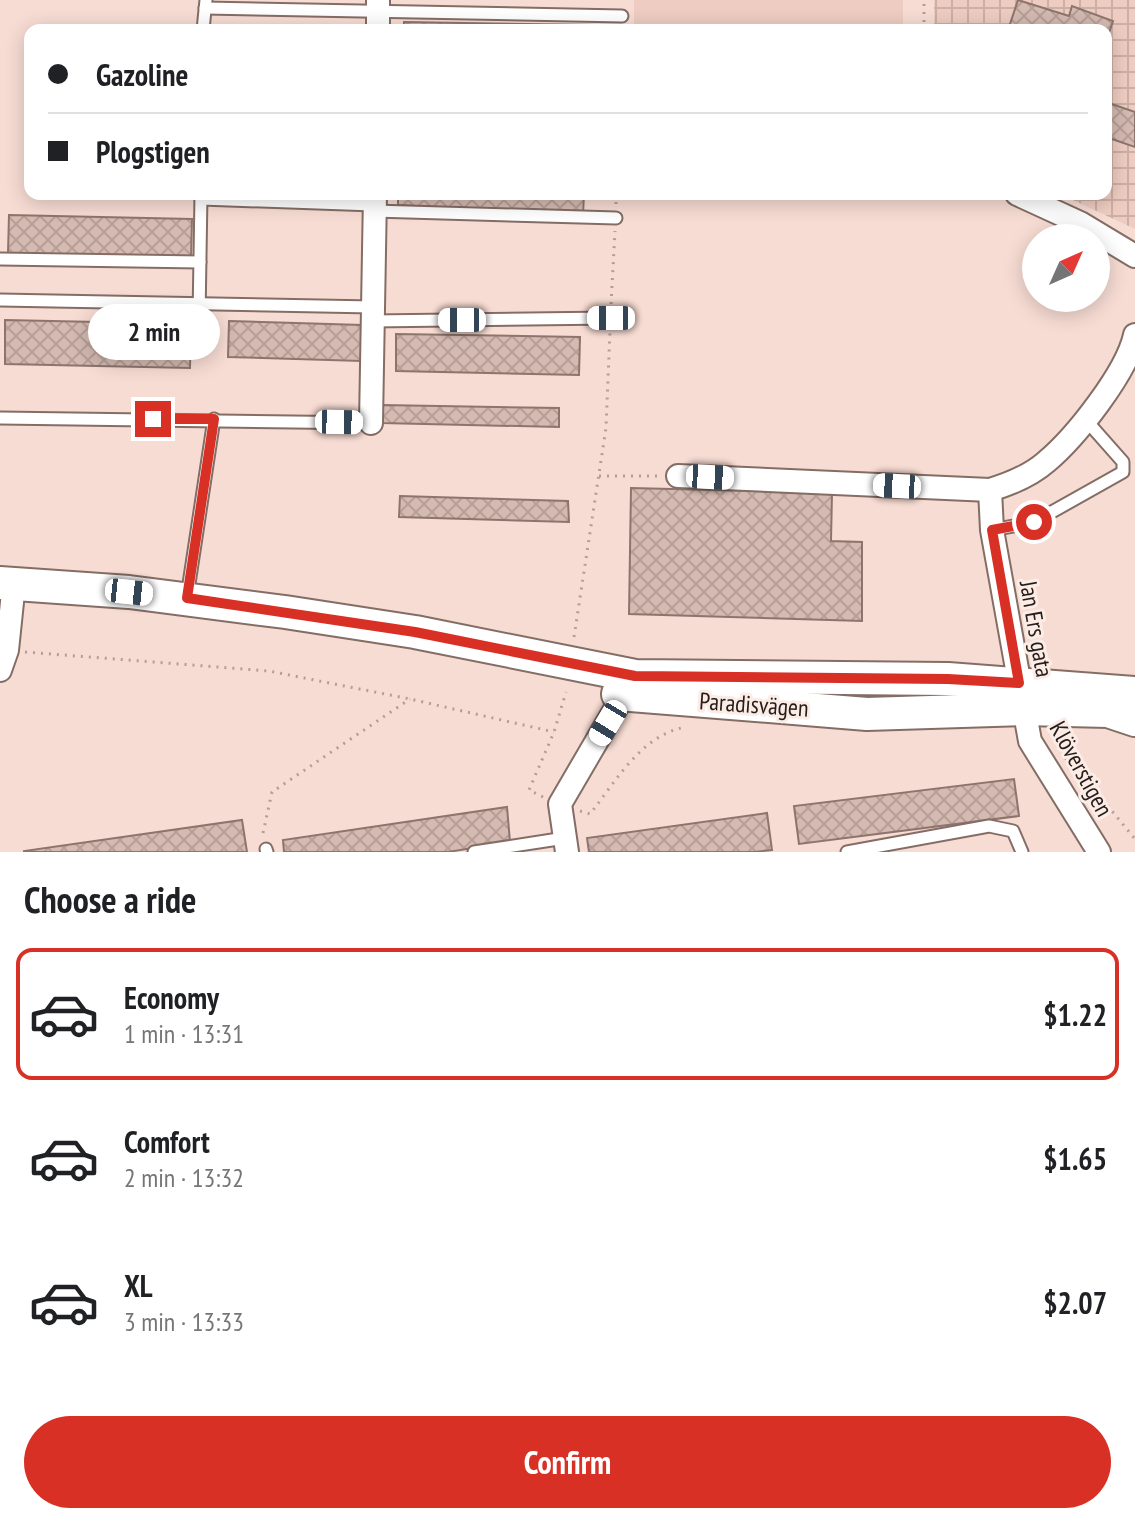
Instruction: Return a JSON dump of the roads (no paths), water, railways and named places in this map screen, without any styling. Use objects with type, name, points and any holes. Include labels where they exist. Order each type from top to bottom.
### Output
[{"type":"street","points":[[1030,200],[1080,223],[1135,256]]},
{"type":"street","points":[[371,423],[374,204]]},
{"type":"street","points":[[678,476],[990,490],[1014,482],[1046,463],[1096,408],[1132,350],[1135,335]]},
{"type":"street","name":"Jan Ers gata","points":[[990,490],[992,530],[1021,696]]},
{"type":"street","points":[[3,660],[7,583]]},
{"type":"street","name":"Paradisvägen","points":[[7,583],[187,598],[285,612],[478,666],[867,714],[1021,696],[1135,693]]},
{"type":"street","points":[[566,845],[560,804],[630,686]]},
{"type":"street","name":"Paradisvägen","points":[[1021,696],[1108,711],[1135,720]]},
{"type":"street","name":"Klöverstigen","points":[[1021,696],[1030,741],[1099,852]]},
{"type":"lane","points":[[203,24],[205,4],[378,14],[622,16]]},
{"type":"lane","points":[[199,318],[201,200]]},
{"type":"lane","points":[[275,200],[616,218]]},
{"type":"lane","points":[[0,259],[200,262]]},
{"type":"lane","points":[[0,300],[199,303],[372,314],[611,318]]},
{"type":"lane","points":[[0,418],[371,423]]},
{"type":"lane","points":[[187,598],[214,419]]},
{"type":"lane","points":[[992,530],[1034,522],[1123,472],[1123,462],[1085,419]]},
{"type":"lane","points":[[847,852],[989,826],[1013,831],[1022,852]]},
{"type":"lane","points":[[474,852],[549,839],[566,845]]}]
